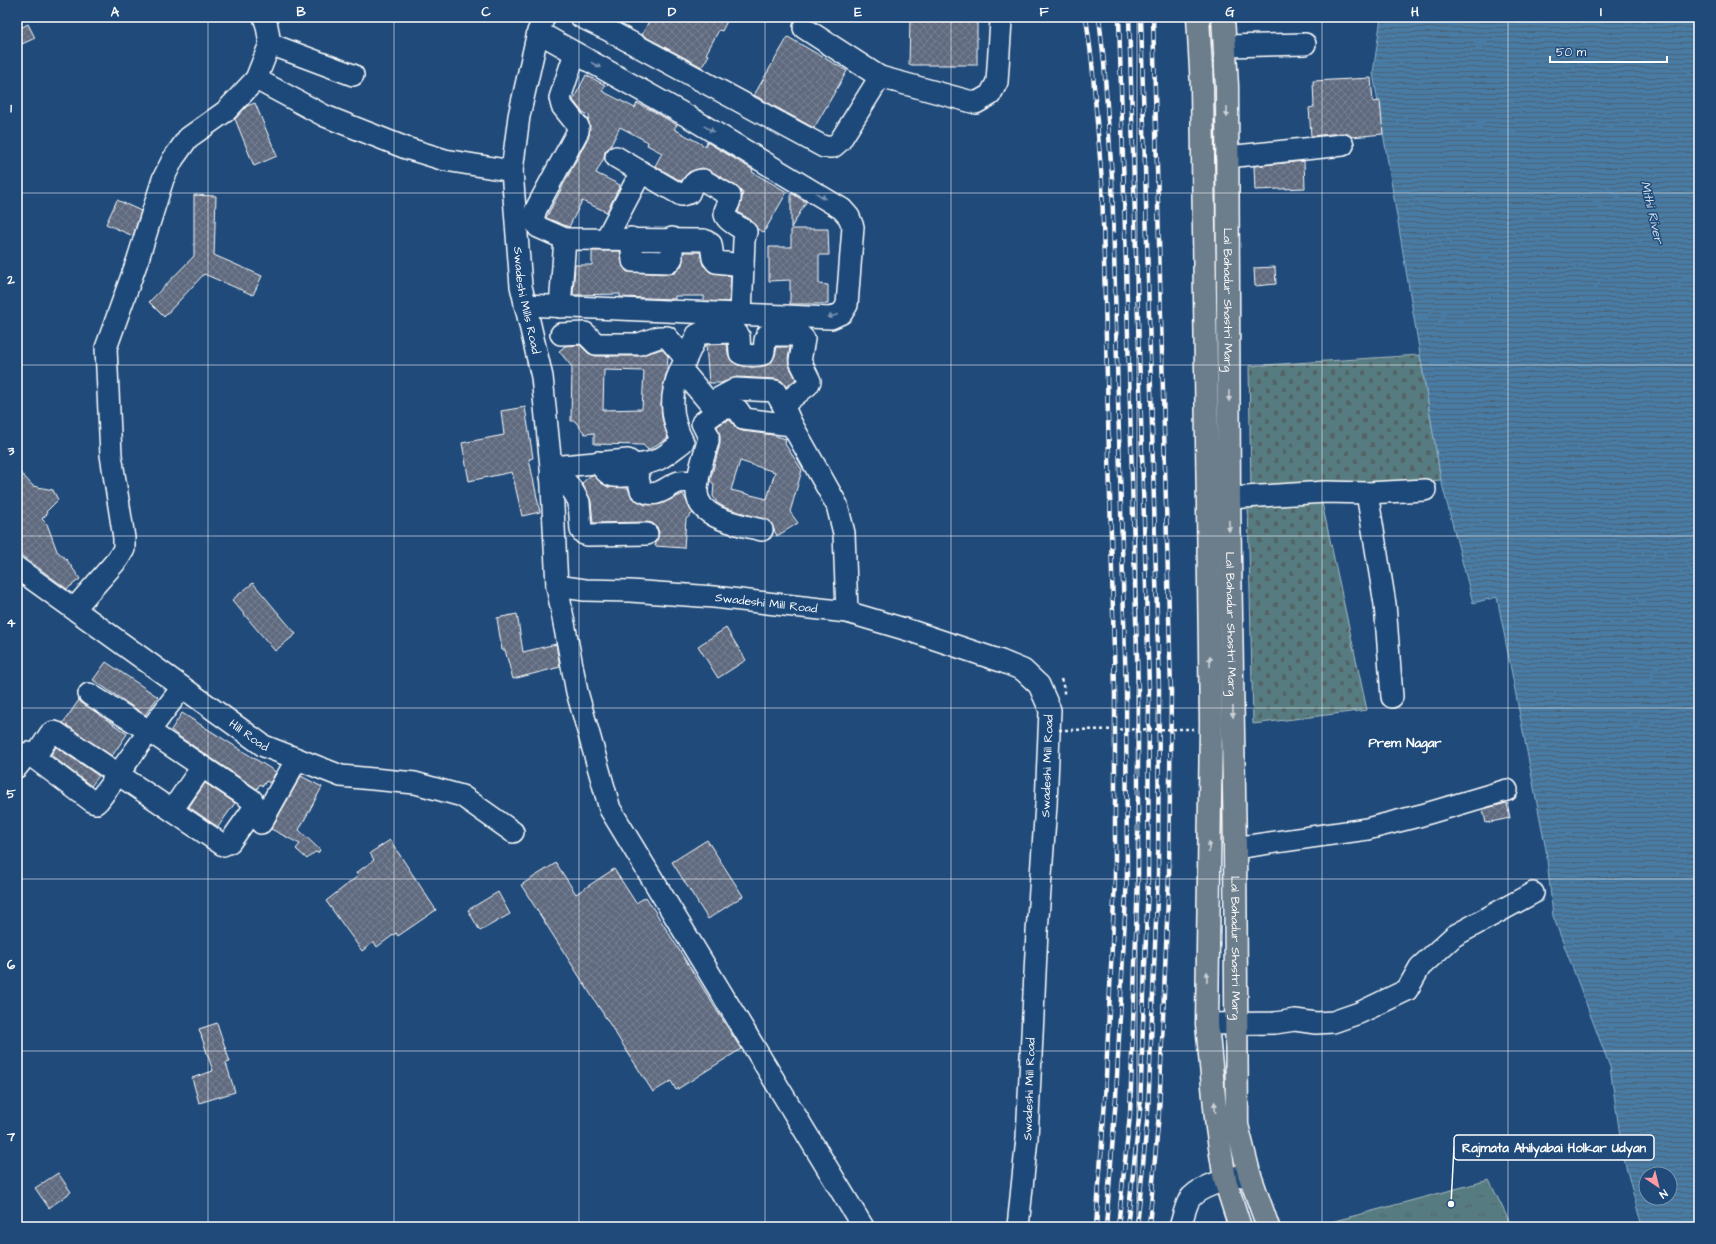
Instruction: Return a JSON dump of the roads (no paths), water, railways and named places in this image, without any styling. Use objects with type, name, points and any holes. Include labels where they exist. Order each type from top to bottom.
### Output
[{"type":"main road","name":"Lal Bahadur Shastri Marg","points":[[1198,17],[1202,88],[1209,608],[1210,723],[1207,1024],[1227,1126],[1250,1173],[1268,1227]]},
{"type":"main road","name":"Lal Bahadur Shastri Marg","points":[[1224,17],[1227,86],[1229,498],[1235,848],[1236,1023],[1227,1126],[1225,1180],[1240,1227]]},
{"type":"main road","points":[[1202,88],[1227,86]]},
{"type":"main road","points":[[1205,331],[1228,329]]},
{"type":"main road","points":[[1207,443],[1229,443]]},
{"type":"main road","points":[[1209,608],[1231,607]]},
{"type":"street","points":[[74,609],[118,559],[124,549],[124,538],[111,455],[106,348],[138,259],[163,179],[173,159],[188,138],[226,111],[256,79],[270,44],[264,17]]},
{"type":"street","points":[[581,17],[612,23],[824,147],[833,147],[840,141],[880,77]]},
{"type":"street","points":[[804,28],[880,77],[976,103],[990,96],[997,82],[1001,21],[999,17]]},
{"type":"street","points":[[525,305],[831,318],[842,313],[846,305],[853,226],[849,216],[842,209],[688,117],[574,53],[541,24]]},
{"type":"street","name":"Swadeshi Mills Road","points":[[541,24],[519,116],[512,171],[520,286],[542,377],[551,472],[557,586],[577,692],[610,809],[863,1227]]},
{"type":"street","points":[[270,44],[353,75]]},
{"type":"street","points":[[1225,46],[1305,44]]},
{"type":"street","points":[[574,53],[560,98],[562,106],[578,126],[578,131],[536,210],[533,219],[538,227],[565,239],[672,238],[704,240],[711,244],[713,258],[716,262],[743,265]]},
{"type":"street","points":[[256,79],[325,116],[406,148],[445,160],[512,171]]},
{"type":"street","points":[[1227,157],[1343,145]]},
{"type":"street","points":[[616,157],[681,195],[689,193],[694,183],[698,180],[703,180],[728,193],[731,200],[725,211],[725,216],[728,220],[741,227],[746,232],[744,240],[741,314]]},
{"type":"street","points":[[606,238],[640,172]]},
{"type":"street","points":[[560,307],[565,239]]},
{"type":"street","points":[[561,334],[585,332],[593,342],[600,344],[639,344],[662,336],[667,337],[684,364],[710,412],[708,442],[696,492],[700,502],[706,510],[721,520],[762,530]]},
{"type":"street","points":[[683,442],[676,429],[673,418],[673,389],[697,335],[701,333],[736,332],[739,336],[740,353],[759,355],[763,354],[765,337],[767,335],[800,335],[804,339],[800,361],[810,381],[808,385],[783,405]]},
{"type":"street","points":[[551,472],[598,462],[603,469],[612,476],[635,471],[650,463],[658,461],[683,442],[710,412],[736,389],[775,391],[792,425],[837,505],[844,533],[847,612]]},
{"type":"street","points":[[710,412],[728,407],[738,410],[744,419],[792,425]]},
{"type":"street","points":[[635,471],[641,490],[644,492],[663,492],[677,482],[698,482]]},
{"type":"street","points":[[551,472],[567,483],[579,502],[581,530],[584,534],[648,534]]},
{"type":"street","points":[[1229,498],[1326,492],[1367,493],[1425,490]]},
{"type":"street","points":[[1367,493],[1385,604],[1392,697]]},
{"type":"street","name":"Hill Road","points":[[17,568],[264,746],[294,763],[341,776],[415,783],[462,796],[513,832]]},
{"type":"street","name":"Swadeshi Mill Road","points":[[557,586],[585,590],[630,591],[714,597],[847,612],[911,631],[1023,670],[1039,685],[1050,710],[1046,806],[1030,1057],[1027,1138],[1018,1227]]},
{"type":"street","points":[[89,694],[149,731],[252,800],[255,806],[254,808],[230,842],[223,845],[119,774],[149,731],[182,688]]},
{"type":"street","points":[[261,823],[294,763],[323,784]]},
{"type":"street","points":[[172,810],[202,767]]},
{"type":"street","points":[[1235,848],[1367,829],[1422,815],[1507,790]]},
{"type":"street","points":[[1207,1024],[1275,1023],[1295,1020],[1316,1023],[1333,1022],[1359,1013],[1408,990],[1420,967],[1454,936],[1533,893]]},
{"type":"street","points":[[1180,1227],[1190,1198],[1199,1190],[1225,1180],[1250,1173]]},
{"type":"water","name":"Mithi River","points":[[1381,17],[1699,17],[1699,1227],[1642,1227],[1623,1156],[1610,1067],[1553,916],[1546,850],[1497,597],[1473,603],[1441,480],[1373,73]]},
{"type":"railway","points":[[1086,17],[1092,62],[1102,182],[1115,690],[1115,878],[1105,1100],[1096,1227]]},
{"type":"railway","points":[[1099,17],[1104,62],[1112,178],[1126,693],[1127,875],[1116,1097],[1106,1227]]},
{"type":"railway","points":[[1118,1227],[1130,1115],[1138,875],[1138,690],[1119,17]]},
{"type":"railway","points":[[1127,1227],[1140,1110],[1148,880],[1149,688],[1129,17]]},
{"type":"railway","points":[[1137,1227],[1148,1112],[1158,874],[1159,689],[1141,17]]},
{"type":"railway","points":[[1149,1227],[1159,1113],[1169,875],[1171,691],[1153,17]]},
{"type":"place","name":"Rajmata Ahilyabai Holkar Udyan","points":[[1451,1204]]},
{"type":"district","name":"Prem Nagar","points":[[1405,742]]}]
